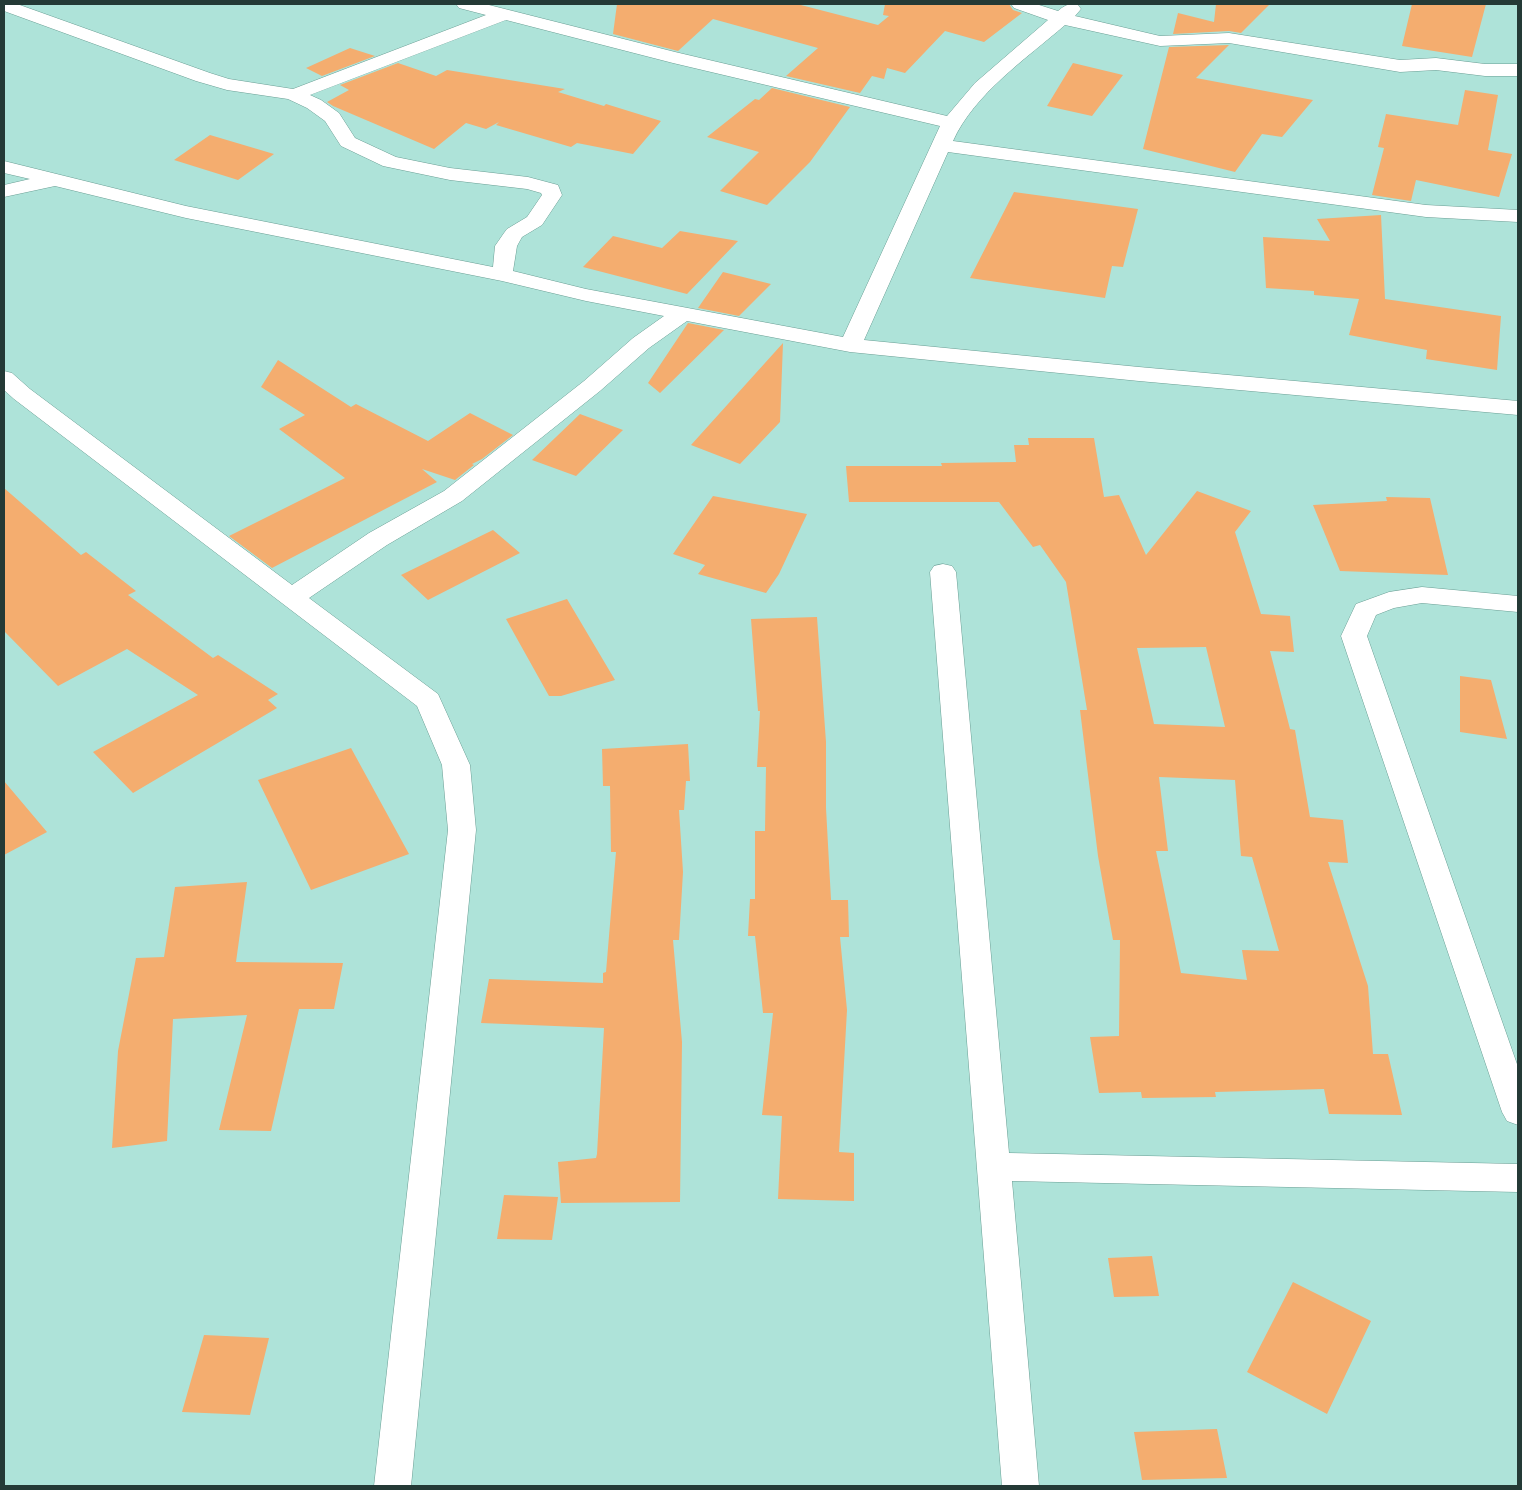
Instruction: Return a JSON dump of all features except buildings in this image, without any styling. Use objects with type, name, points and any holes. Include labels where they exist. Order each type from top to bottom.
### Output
[{"type":"street","points":[[465,4],[502,15],[951,123]]},
{"type":"street","points":[[1020,4],[1060,18],[1160,41],[1229,38],[1400,66],[1436,64],[1485,70],[1518,70]]},
{"type":"street","points":[[850,345],[951,123],[982,87],[1060,18],[1079,4]]},
{"type":"street","points":[[4,5],[203,77],[227,84],[267,89],[294,96],[314,104],[332,117],[348,142],[390,162],[450,174],[528,183],[551,189],[552,195],[535,221],[514,233],[506,246],[502,275]]},
{"type":"street","points":[[294,96],[502,15]]},
{"type":"street","points":[[942,145],[1426,211],[1518,216]]},
{"type":"street","points":[[4,167],[186,212],[502,275],[586,295],[850,345],[1139,374],[1518,408]]},
{"type":"street","points":[[4,191],[54,180]]},
{"type":"street","points":[[292,598],[378,539],[453,496],[592,386],[641,343],[682,314]]},
{"type":"street","points":[[4,378],[22,394],[428,701],[456,765],[462,830],[392,1486]]},
{"type":"street","points":[[943,572],[1021,1486]]},
{"type":"street","points":[[1518,604],[1422,595],[1389,600],[1365,610],[1354,636],[1518,1112]]},
{"type":"street","points":[[994,1168],[1518,1178]]}]
